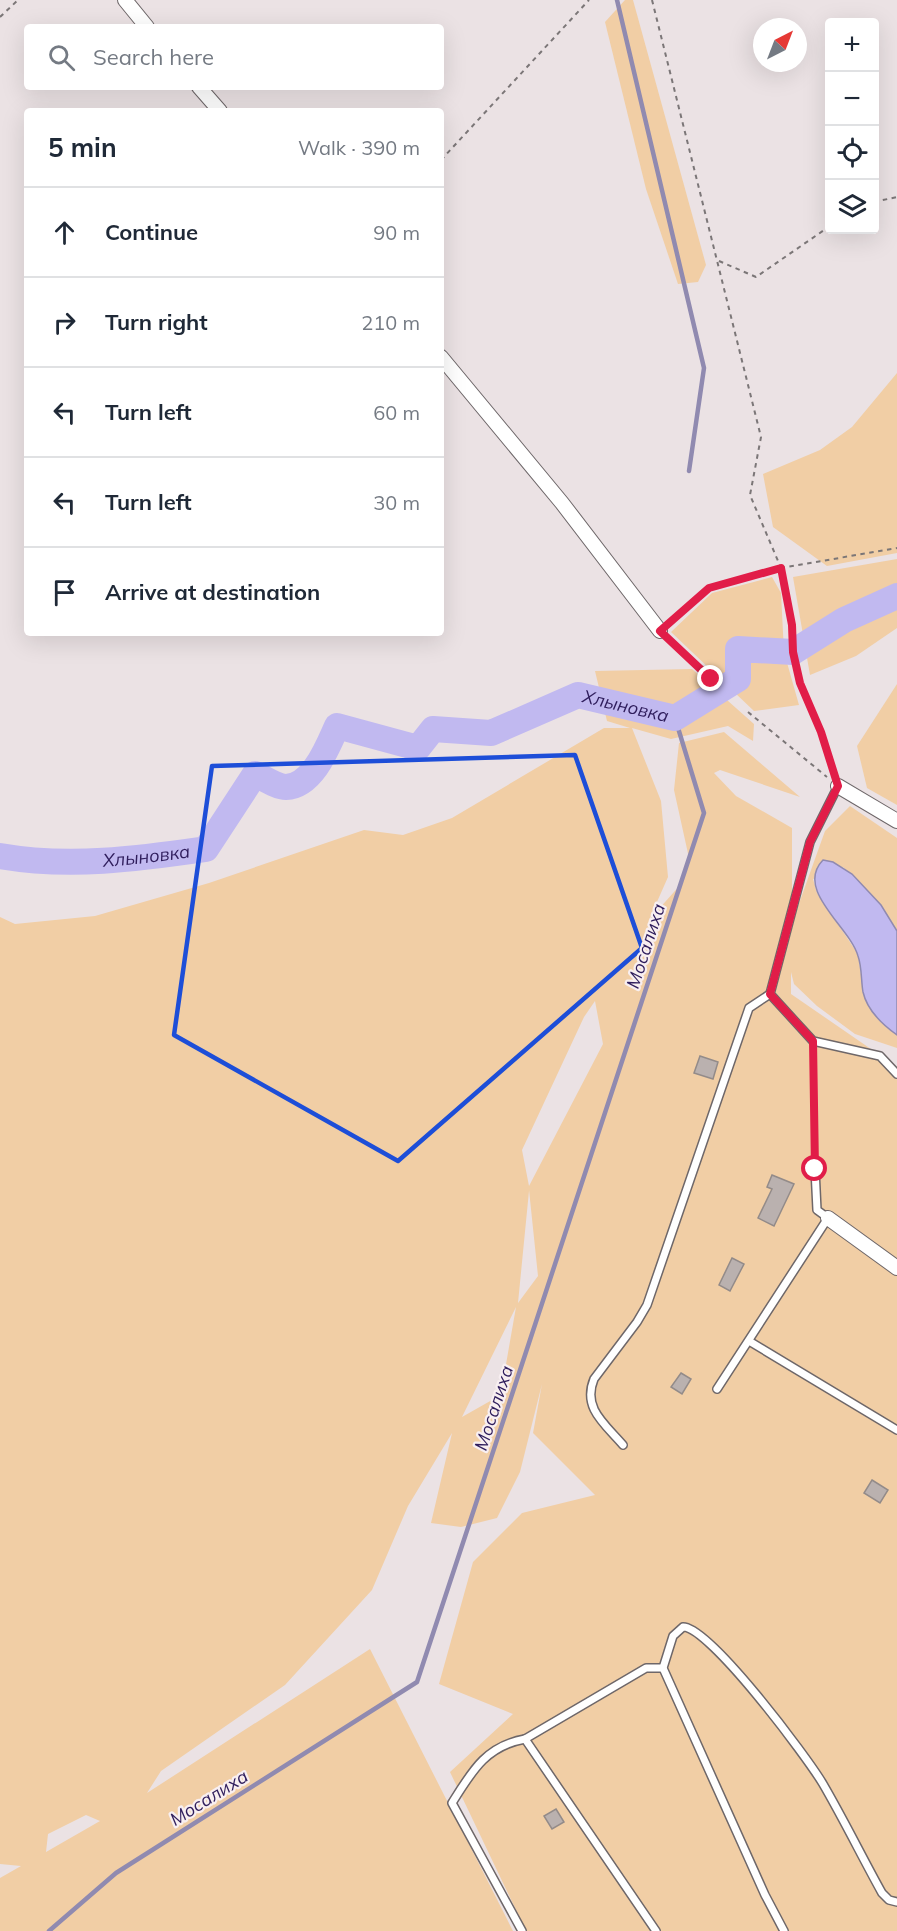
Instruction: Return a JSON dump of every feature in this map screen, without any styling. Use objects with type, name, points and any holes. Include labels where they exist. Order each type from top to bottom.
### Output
[{"type":"street","points":[[125,0],[145,24]]},
{"type":"street","points":[[202,90],[217,108]]},
{"type":"street","points":[[444,361],[562,503],[660,631]]},
{"type":"street","points":[[838,786],[897,821]]},
{"type":"street","points":[[828,1218],[897,1268]]},
{"type":"lane","points":[[623,1445],[592,1409],[590,1389],[594,1379],[647,1305],[749,1008],[770,994],[810,842],[838,786]]},
{"type":"lane","points":[[770,994],[813,1041],[880,1056],[897,1074]]},
{"type":"lane","points":[[717,1389],[828,1218],[817,1210],[815,1169]]},
{"type":"lane","points":[[749,1341],[897,1430]]},
{"type":"lane","points":[[784,1931],[765,1895],[663,1668],[677,1630],[690,1627],[697,1630],[734,1669],[779,1723],[822,1782],[882,1893],[889,1900],[897,1902]]},
{"type":"lane","points":[[522,1931],[452,1803],[472,1771],[503,1743],[525,1739],[646,1668],[663,1668]]},
{"type":"lane","points":[[525,1739],[656,1931]]},
{"type":"path","points":[[0,17],[18,0]]},
{"type":"path","points":[[444,157],[589,0]]},
{"type":"path","points":[[652,0],[719,261],[761,438],[750,495],[781,568],[792,625],[793,652],[800,683],[821,732],[838,786]]},
{"type":"path","points":[[879,201],[897,197]]},
{"type":"path","points":[[719,261],[756,276],[825,229]]},
{"type":"path","points":[[711,679],[660,631],[709,588],[781,568],[897,548]]},
{"type":"path","points":[[748,712],[838,786]]},
{"type":"path","points":[[813,1041],[815,1169]]},
{"type":"highlighted area","points":[[575,755],[642,948],[398,1161],[174,1035],[212,766]]},
{"type":"shaded area","points":[[625,0],[633,0],[706,265],[698,282],[678,284],[646,189],[605,22]]},
{"type":"shaded area","points":[[897,373],[897,553],[827,566],[773,527],[763,474],[820,450],[852,427]]},
{"type":"shaded area","points":[[897,559],[897,628],[856,656],[810,675],[793,577]]},
{"type":"shaded area","points":[[772,577],[781,593],[784,652],[799,705],[754,711],[671,632],[712,593]]},
{"type":"shaded area","points":[[692,669],[754,724],[753,741],[728,726],[671,739],[632,728],[661,801],[668,877],[649,920],[682,883],[689,858],[674,790],[679,743],[724,732],[800,797],[720,770],[714,773],[736,796],[792,828],[792,923],[825,831],[850,806],[897,838],[897,931],[881,905],[843,867],[813,879],[817,893],[858,954],[864,995],[886,1027],[897,1035],[897,1048],[855,1034],[817,1006],[794,984],[791,972],[791,994],[897,1067],[897,1931],[526,1931],[450,1772],[513,1714],[439,1684],[473,1562],[522,1513],[595,1495],[533,1433],[542,1384],[520,1472],[497,1518],[461,1527],[431,1523],[452,1433],[408,1506],[372,1590],[285,1685],[161,1771],[147,1793],[370,1649],[513,1931],[0,1931],[0,1878],[21,1866],[0,1864],[0,917],[15,924],[95,916],[209,883],[364,830],[403,835],[452,818],[604,728],[630,728],[607,721],[595,671]],"holes":[[[595,1001],[603,1044],[529,1186],[522,1150],[584,1017]],[[529,1190],[538,1276],[518,1303]],[[516,1307],[505,1370],[492,1400],[462,1417]],[[86,1815],[100,1821],[46,1852],[48,1834]]]},
{"type":"shaded area","points":[[897,684],[897,805],[867,788],[857,746]]},
{"type":"shaded area","points":[[823,860],[833,862],[852,874],[881,905],[897,931],[897,1035],[881,1022],[868,1005],[863,992],[859,960],[853,945],[819,896],[815,884],[816,872]]},
{"type":"building","points":[[700,1056],[718,1062],[713,1079],[694,1073]]},
{"type":"building","points":[[772,1175],[794,1184],[774,1226],[758,1218],[772,1189],[767,1187]]},
{"type":"building","points":[[732,1258],[744,1264],[730,1291],[719,1285]]},
{"type":"building","points":[[681,1373],[691,1379],[682,1394],[671,1387]]},
{"type":"building","points":[[872,1480],[888,1490],[880,1503],[864,1493]]},
{"type":"building","points":[[556,1809],[564,1822],[552,1829],[544,1816]]},
{"type":"waterway","points":[[617,0],[704,368],[689,471]]},
{"type":"waterway","name":"Хлыновка","points":[[0,856],[26,860],[77,862],[129,859],[206,849],[255,774],[282,787],[296,785],[312,773],[337,726],[418,748],[433,729],[491,733],[578,695],[675,718],[738,679],[738,649],[793,652],[844,620],[897,596]]},
{"type":"waterway","name":"Мосалиха","points":[[49,1931],[116,1873],[417,1682],[704,813],[675,718]]},
{"type":"route","points":[[711,679],[660,631],[709,588],[781,568],[792,625],[793,652],[800,683],[821,732],[838,786],[810,842],[770,994],[813,1041],[815,1169]]}]
